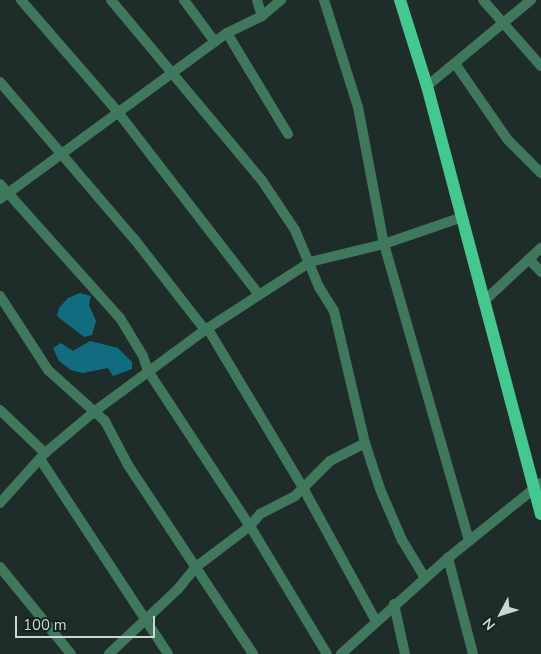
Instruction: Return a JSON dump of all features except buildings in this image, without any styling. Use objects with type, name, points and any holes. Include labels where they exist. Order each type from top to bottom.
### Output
[{"type":"main road","points":[[400,0],[426,86],[483,302],[537,487],[541,514]]},
{"type":"street","points":[[21,0],[117,111],[259,295]]},
{"type":"street","points":[[111,0],[173,71],[263,182],[295,230],[334,311],[365,443],[391,514],[425,578]]},
{"type":"street","points":[[184,0],[215,42]]},
{"type":"street","points":[[257,0],[262,16]]},
{"type":"street","points":[[4,196],[61,152],[215,42],[226,32],[262,16],[282,0]]},
{"type":"street","points":[[324,0],[358,107],[384,244],[469,541]]},
{"type":"street","points":[[483,0],[503,26],[541,66]]},
{"type":"street","points":[[426,86],[456,65],[532,0]]},
{"type":"street","points":[[226,32],[288,134]]},
{"type":"street","points":[[456,65],[508,140],[541,173]]},
{"type":"street","points":[[0,82],[61,152],[207,330],[302,486],[376,621]]},
{"type":"street","points":[[0,184],[4,196],[120,318],[143,356],[148,371],[250,526],[327,654]]},
{"type":"street","points":[[0,503],[43,456],[95,411],[207,330],[310,262],[384,244],[460,218]]},
{"type":"street","points":[[483,302],[541,248]]},
{"type":"street","points":[[529,259],[541,272]]},
{"type":"street","points":[[0,296],[48,370],[106,421],[128,465],[252,654]]},
{"type":"street","points":[[0,410],[43,456],[168,654]]},
{"type":"street","points":[[108,654],[178,589],[196,566],[250,526],[260,514],[299,493],[302,486],[330,461],[365,443]]},
{"type":"street","points":[[341,654],[394,604],[537,487]]},
{"type":"street","points":[[448,558],[473,654]]},
{"type":"street","points":[[0,567],[71,654]]},
{"type":"street","points":[[394,604],[405,654]]},
{"type":"water","points":[[80,293],[91,296],[89,305],[96,321],[92,335],[84,337],[57,316],[59,308],[68,298]]},
{"type":"water","points":[[90,341],[118,348],[132,362],[132,369],[113,376],[108,368],[83,373],[71,370],[59,361],[53,348],[61,343],[73,351]]}]
